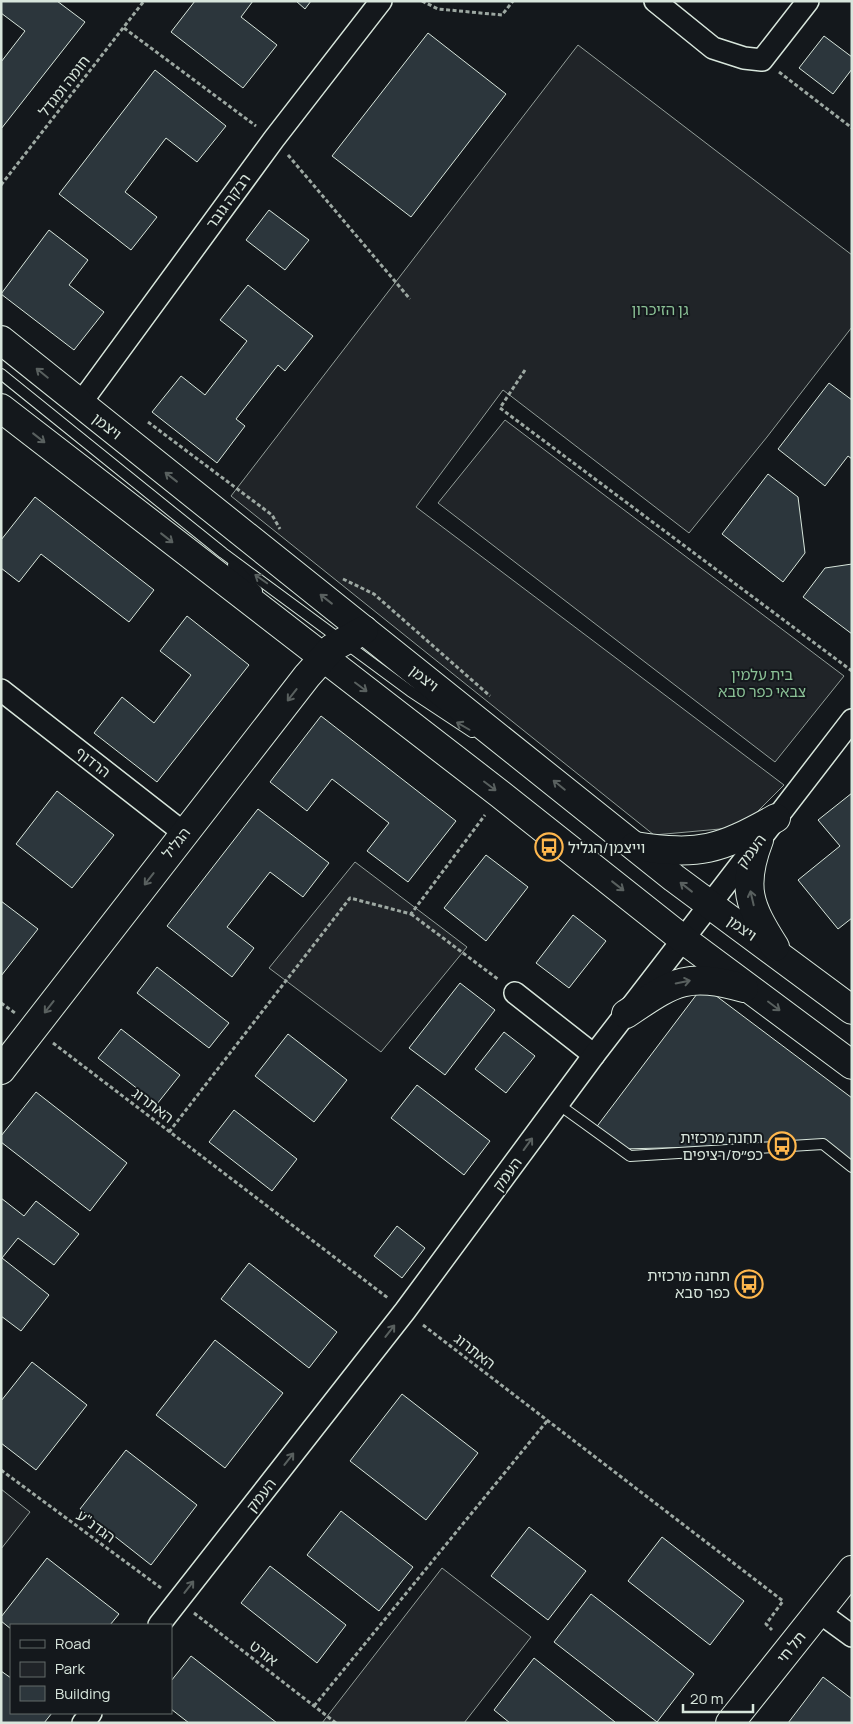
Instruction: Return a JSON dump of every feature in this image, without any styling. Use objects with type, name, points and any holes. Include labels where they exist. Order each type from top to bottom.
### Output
[{"type":"main road","name":"ויצמן","points":[[1,340],[80,404],[343,642],[500,794],[684,940],[852,1065]]},
{"type":"main road","name":"ויצמן","points":[[1,408],[343,642],[536,766],[710,905],[852,1010]]},
{"type":"main road","name":"הגליל","points":[[1,1070],[184,833],[343,642]]},
{"type":"main road","points":[[635,846],[689,852],[716,848],[744,836],[776,818]]},
{"type":"main road","points":[[759,840],[750,864],[748,878],[752,903],[762,926],[782,957]]},
{"type":"main road","points":[[626,1014],[674,984],[698,979],[720,981],[753,990]]},
{"type":"main road","name":"תל חי","points":[[730,1723],[852,1570]]},
{"type":"street","name":"רבקה גובר","points":[[80,404],[274,139],[380,1]]},
{"type":"street","points":[[655,1],[713,48],[744,58],[762,60],[808,1]]},
{"type":"street","name":"הרדוף","points":[[1,690],[184,833]]},
{"type":"street","name":"העמק","points":[[160,1624],[405,1311],[594,1055],[852,720]]},
{"type":"street","points":[[515,993],[594,1055]]},
{"type":"street","points":[[819,1612],[852,1636]]},
{"type":"lane","points":[[1,374],[223,552],[343,642]]},
{"type":"lane","points":[[223,552],[275,610],[343,642]]},
{"type":"lane","points":[[558,1104],[630,1156],[823,1144],[852,1167]]},
{"type":"path","name":"חומה ומגדל","points":[[1,185],[144,1]]},
{"type":"path","points":[[422,1],[438,9],[502,15],[513,1]]},
{"type":"path","points":[[124,28],[274,139],[410,299]]},
{"type":"path","points":[[762,60],[852,128]]},
{"type":"path","points":[[525,370],[500,408],[852,671]]},
{"type":"path","points":[[411,914],[500,794]]},
{"type":"path","points":[[169,1132],[350,898],[411,914],[515,993]]},
{"type":"path","name":"האתרוג","points":[[33,1028],[783,1601],[766,1624],[791,1646]]},
{"type":"path","points":[[314,1706],[547,1422]]},
{"type":"path","name":"הגדנ\"ע","points":[[1,1470],[178,1601]]},
{"type":"path","name":"אורט","points":[[178,1601],[336,1723]]},
{"type":"green space","name":"גן הזיכרון","points":[[578,45],[852,255],[852,327],[767,437],[689,533],[503,390],[416,507],[784,785],[742,827],[654,835],[231,496]]},
{"type":"green space","name":"בית עלמין צבאי כפר סבא","points":[[505,420],[844,676],[775,762],[438,503]]},
{"type":"green space","points":[[355,862],[467,947],[381,1052],[269,968]]},
{"type":"green space","points":[[1,1489],[30,1512],[1,1549]]},
{"type":"green space","points":[[442,1568],[531,1637],[464,1723],[322,1723]]},
{"type":"building","points":[[1,1],[57,1],[85,22],[1,129],[1,62],[25,31],[1,13]]},
{"type":"building","points":[[195,1],[253,1],[241,17],[277,45],[243,88],[171,32]]},
{"type":"building","points":[[296,1],[311,1],[305,9]]},
{"type":"building","points":[[428,33],[506,94],[411,217],[332,156]]},
{"type":"building","points":[[824,36],[852,57],[852,69],[833,94],[799,68]]},
{"type":"building","points":[[155,70],[226,126],[197,162],[166,138],[125,192],[157,217],[131,250],[59,194]]},
{"type":"building","points":[[269,210],[309,240],[285,270],[246,240]]},
{"type":"building","points":[[49,230],[88,260],[69,285],[104,312],[74,350],[1,294]]},
{"type":"building","points":[[248,285],[313,336],[285,371],[278,365],[236,419],[245,426],[217,463],[152,412],[181,376],[205,395],[247,341],[220,320]]},
{"type":"building","points":[[829,383],[852,400],[852,459],[848,456],[825,486],[778,449]]},
{"type":"building","points":[[768,474],[798,497],[805,553],[783,582],[722,534]]},
{"type":"building","points":[[35,497],[154,590],[129,622],[41,554],[19,582],[1,568],[1,540]]},
{"type":"building","points":[[852,564],[852,634],[803,597],[825,568]]},
{"type":"building","points":[[187,616],[249,665],[157,782],[94,733],[122,697],[154,723],[191,675],[160,651]]},
{"type":"building","points":[[321,716],[456,821],[408,882],[367,851],[389,823],[332,779],[307,811],[270,782]]},
{"type":"building","points":[[57,791],[114,835],[72,888],[16,844]]},
{"type":"building","points":[[852,793],[852,918],[838,929],[798,880],[840,846],[818,820]]},
{"type":"building","points":[[258,809],[329,863],[303,897],[270,872],[227,927],[254,948],[232,977],[167,926]]},
{"type":"building","points":[[486,855],[528,887],[486,941],[444,908]]},
{"type":"building","points":[[1,901],[38,929],[1,976]]},
{"type":"building","points":[[573,915],[606,941],[569,988],[536,963]]},
{"type":"building","points":[[157,967],[229,1023],[209,1048],[137,993]]},
{"type":"building","points":[[460,983],[495,1010],[445,1075],[409,1048]]},
{"type":"building","points":[[703,986],[852,1098],[852,1163],[823,1144],[622,1149],[595,1129]]},
{"type":"building","points":[[121,1029],[180,1075],[157,1104],[98,1058]]},
{"type":"building","points":[[504,1032],[535,1056],[506,1093],[475,1069]]},
{"type":"building","points":[[288,1034],[347,1080],[314,1122],[255,1076]]},
{"type":"building","points":[[417,1085],[490,1141],[464,1175],[391,1118]]},
{"type":"building","points":[[36,1092],[127,1163],[90,1211],[1,1142],[1,1136]]},
{"type":"building","points":[[234,1110],[297,1159],[272,1191],[209,1142]]},
{"type":"building","points":[[1,1198],[24,1216],[36,1201],[79,1234],[54,1265],[18,1238],[2,1258],[49,1295],[21,1331],[1,1316]]},
{"type":"building","points":[[397,1226],[425,1248],[402,1278],[374,1256]]},
{"type":"building","points":[[249,1263],[337,1332],[309,1368],[221,1299]]},
{"type":"building","points":[[215,1340],[283,1393],[225,1468],[156,1415]]},
{"type":"building","points":[[32,1362],[87,1405],[36,1470],[1,1443],[1,1401]]},
{"type":"building","points":[[402,1394],[478,1453],[426,1520],[350,1461]]},
{"type":"building","points":[[126,1450],[197,1505],[151,1565],[80,1509]]},
{"type":"building","points":[[341,1511],[413,1567],[379,1611],[307,1555]]},
{"type":"building","points":[[529,1527],[586,1571],[548,1620],[491,1576]]},
{"type":"building","points":[[662,1537],[744,1601],[710,1645],[628,1581]]},
{"type":"building","points":[[47,1558],[119,1614],[111,1624],[10,1624],[10,1628],[1,1621],[1,1617]]},
{"type":"building","points":[[270,1566],[346,1625],[317,1663],[241,1603]]},
{"type":"building","points":[[591,1594],[694,1674],[657,1722],[554,1642]]},
{"type":"building","points":[[191,1656],[277,1723],[189,1723],[172,1710],[172,1680]]},
{"type":"building","points":[[534,1658],[615,1722],[510,1723],[494,1710]]},
{"type":"building","points":[[1,1671],[10,1677],[10,1714],[51,1714],[44,1723],[1,1723]]},
{"type":"building","points":[[823,1677],[852,1699],[852,1723],[788,1723]]},
{"type":"place","name":"וייצמן/הגליל","points":[[549,847]]},
{"type":"place","name":"תחנה מרכזית כפ״ס/רציפים","points":[[782,1146]]},
{"type":"place","name":"תחנה מרכזית כפר סבא","points":[[749,1284]]}]
